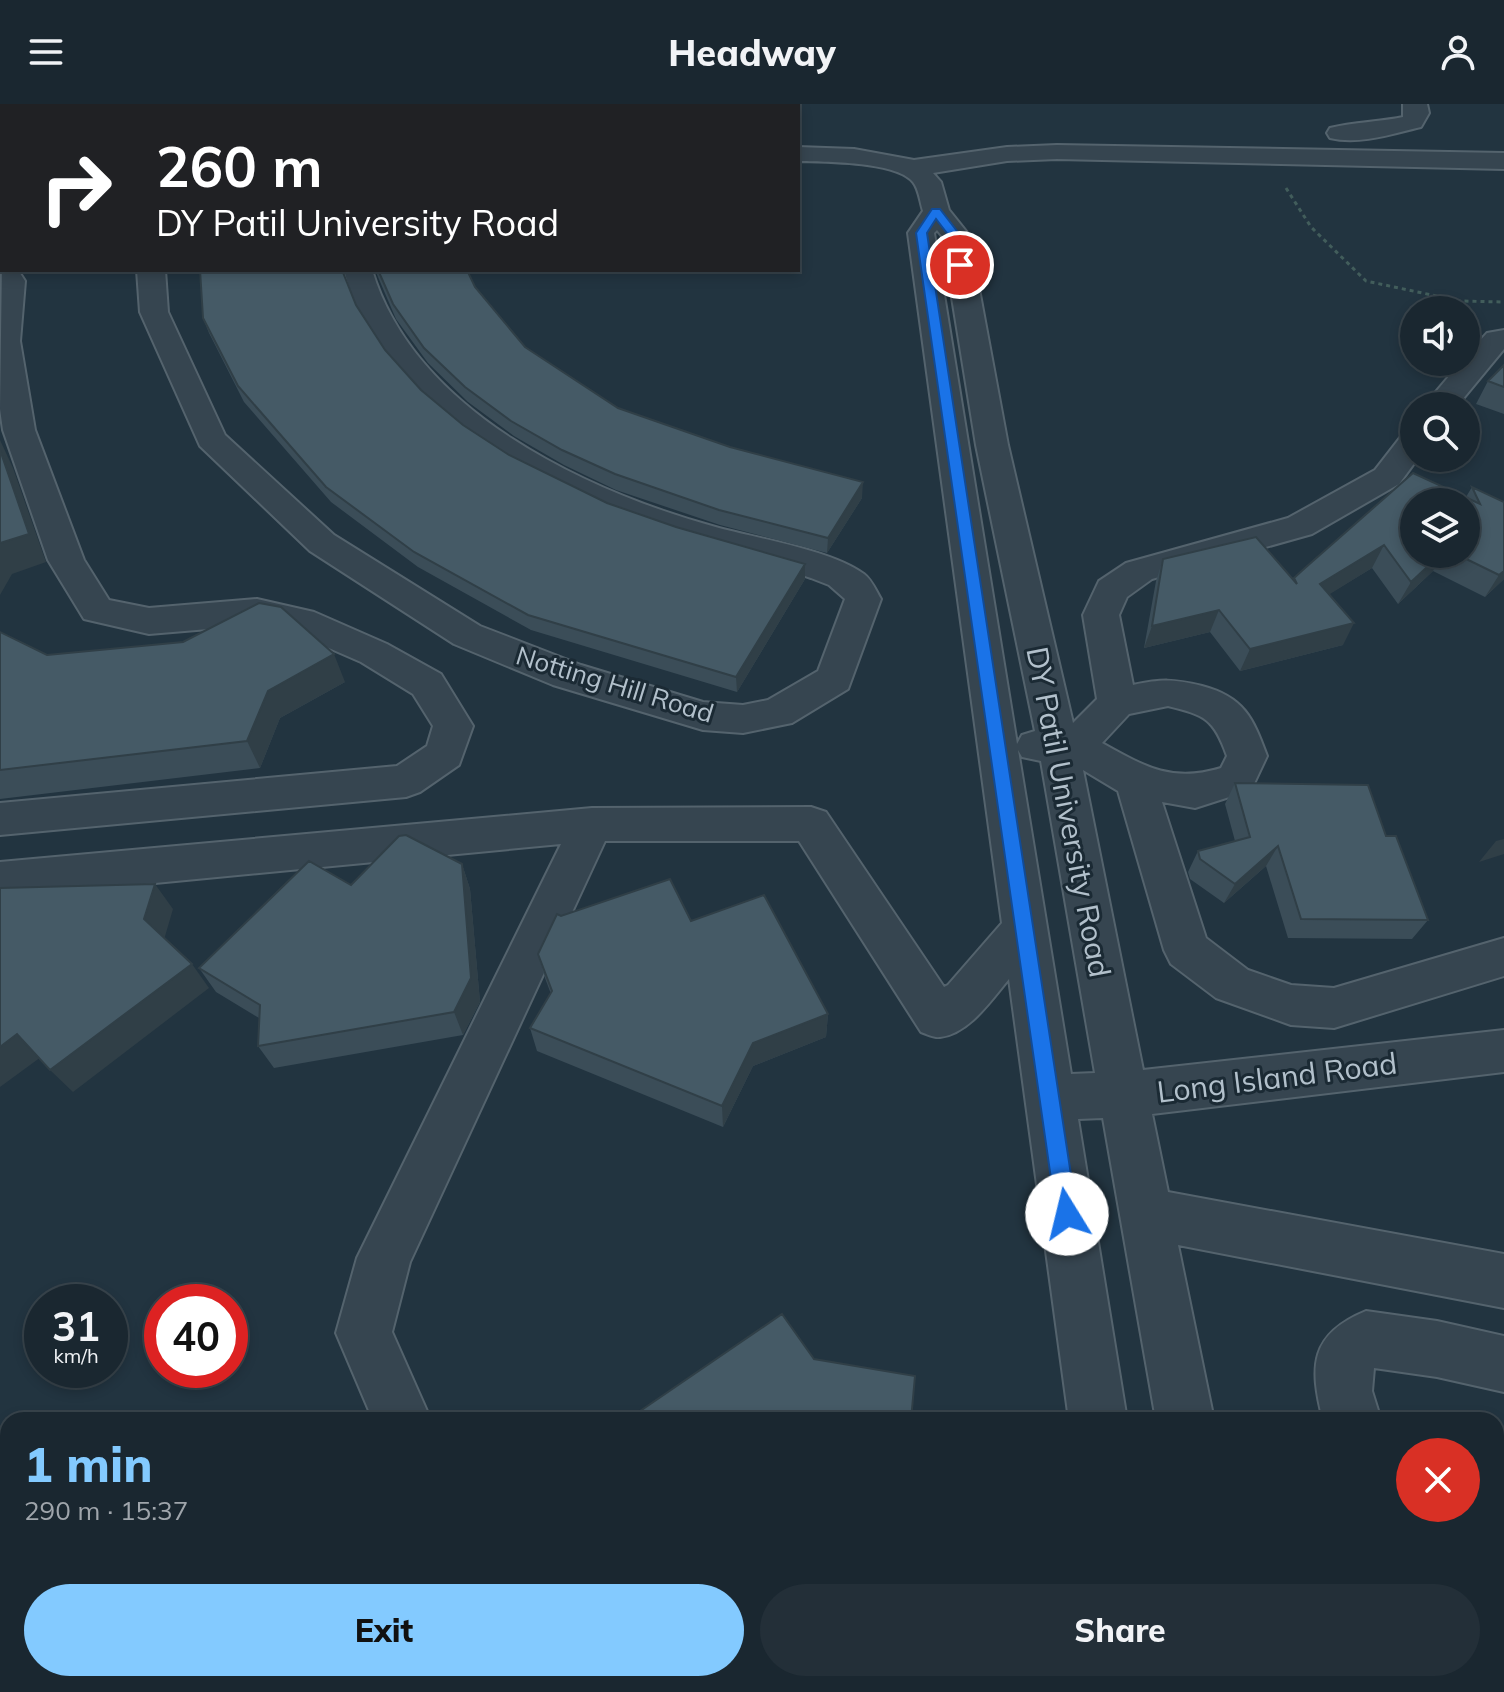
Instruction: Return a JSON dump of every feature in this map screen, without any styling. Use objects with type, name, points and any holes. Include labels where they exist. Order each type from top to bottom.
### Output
[{"type":"street","points":[[1296,155],[1292,142],[1302,135],[1396,128],[1412,122],[1417,113],[1415,104]]},
{"type":"street","points":[[800,154],[854,156],[914,168],[1007,154],[1057,152],[1504,161]]},
{"type":"street","name":"DY Patil University Road","points":[[914,168],[928,182],[936,211],[955,235],[992,445],[1067,746],[1123,1095],[1183,1412]]},
{"type":"street","name":"DY Patil University Road","points":[[936,211],[921,233],[1097,1412]]},
{"type":"street","points":[[0,819],[406,781],[445,754],[453,726],[427,684],[374,653],[301,621],[257,612],[149,621],[97,610],[66,560],[19,430],[5,341],[11,281],[6,272]]},
{"type":"street","name":"Notting Hill Road","points":[[151,272],[154,312],[211,439],[322,543],[467,635],[567,675],[703,716],[743,719],[778,713],[834,679],[863,599],[853,584],[828,571],[690,532],[606,502],[519,458],[444,400],[390,345],[360,282],[358,272]]},
{"type":"street","points":[[1452,392],[1497,339],[1504,339]]},
{"type":"street","points":[[1117,703],[1101,615],[1112,590],[1139,571],[1300,526],[1387,477],[1400,460]]},
{"type":"street","points":[[997,747],[1067,746],[1136,782],[1195,792],[1237,779],[1247,756],[1237,728],[1216,704],[1168,692],[1117,703],[1067,746]]},
{"type":"street","points":[[1136,782],[1187,950],[1232,984],[1291,1005],[1334,1008],[1504,957]]},
{"type":"street","points":[[0,880],[592,825],[811,824],[938,1017],[964,999],[1024,929]]},
{"type":"street","points":[[399,1412],[364,1333],[384,1258],[592,825]]},
{"type":"street","name":"Long Island Road","points":[[1049,1097],[1123,1095],[1504,1051]]},
{"type":"street","points":[[1145,1213],[1504,1281]]},
{"type":"street","points":[[1350,1412],[1344,1391],[1344,1357],[1366,1339],[1437,1349],[1504,1364]]},
{"type":"path","points":[[1263,154],[1311,227],[1366,281],[1460,301],[1504,302]]},
{"type":"building","points":[[200,272],[343,272],[356,305],[385,350],[421,390],[463,425],[509,455],[607,503],[676,527],[805,564],[736,677],[528,615],[414,552],[326,487],[238,386],[203,318]]},
{"type":"building","points":[[379,272],[468,272],[475,287],[525,347],[618,408],[730,447],[863,482],[828,538],[719,510],[615,474],[562,450],[511,421],[465,387],[424,348],[393,304]]},
{"type":"building","points":[[1504,365],[1504,387],[1488,381]]},
{"type":"building","points":[[0,450],[29,534],[0,543]]},
{"type":"building","points":[[1413,473],[1445,488],[1400,488],[1400,567],[1384,545],[1320,584],[1354,623],[1250,649],[1219,610],[1152,626],[1163,559],[1256,537],[1297,584],[1294,578]]},
{"type":"building","points":[[1480,491],[1504,502],[1504,571],[1499,575],[1480,566]]},
{"type":"building","points":[[1401,568],[1426,568],[1411,582]]},
{"type":"building","points":[[259,603],[281,607],[334,654],[268,691],[247,741],[0,770],[0,632],[47,655],[183,642]]},
{"type":"building","points":[[1235,783],[1368,785],[1386,836],[1396,836],[1428,920],[1301,919],[1278,846],[1235,884],[1200,859],[1198,851],[1250,837]]},
{"type":"building","points":[[406,835],[462,864],[471,978],[454,1012],[258,1046],[260,1005],[199,968],[309,861],[351,885],[399,836]]},
{"type":"building","points":[[670,879],[691,921],[764,895],[828,1014],[753,1043],[722,1106],[530,1028],[552,991],[538,954],[557,914],[561,916]]},
{"type":"building","points":[[155,884],[144,919],[192,964],[50,1070],[17,1034],[0,1047],[0,888]]},
{"type":"building","points":[[782,1314],[814,1359],[915,1376],[912,1412],[639,1412]]},
{"type":"route","points":[[960,265],[955,235],[936,211],[921,233],[1067,1214]]}]
